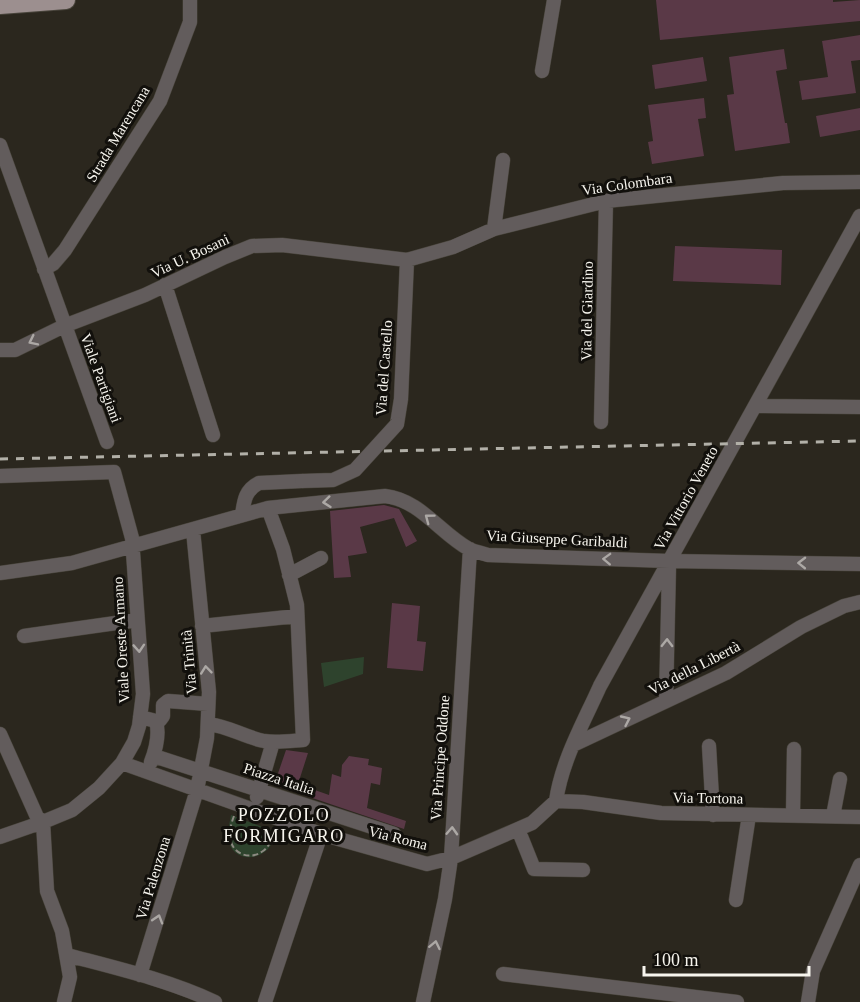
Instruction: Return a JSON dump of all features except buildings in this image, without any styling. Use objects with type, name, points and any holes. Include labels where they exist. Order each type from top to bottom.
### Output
[{"type":"main road","points":[[0,5],[66,0]]},
{"type":"street","name":"Strada Marencana","points":[[44,269],[53,264],[65,250],[160,101],[190,22],[190,0]]},
{"type":"street","points":[[542,71],[554,0]]},
{"type":"street","name":"Viale Partigiani","points":[[0,146],[107,442]]},
{"type":"street","points":[[494,229],[503,160]]},
{"type":"street","name":"Via Colombara","points":[[407,260],[453,248],[494,229],[606,201],[783,183],[860,182]]},
{"type":"street","name":"Via del Giardino","points":[[601,422],[606,201]]},
{"type":"street","name":"Via Vittorio Veneto","points":[[556,801],[560,779],[573,745],[600,686],[860,216]]},
{"type":"street","name":"Via U. Bosani","points":[[0,350],[15,350],[64,326],[146,295],[225,256],[252,246],[266,244],[407,260]]},
{"type":"street","name":"Via del Castello","points":[[242,515],[247,492],[253,486],[259,483],[333,480],[350,473],[397,424],[401,399],[407,260]]},
{"type":"street","points":[[165,285],[213,435]]},
{"type":"street","points":[[755,406],[860,407]]},
{"type":"street","name":"Viale Oreste Armano","points":[[0,476],[114,472],[132,538],[143,694],[134,742],[122,763],[99,788],[72,810],[0,837]]},
{"type":"street","name":"Via Giuseppe Garibaldi","points":[[0,573],[72,563],[268,508],[385,496],[399,498],[410,504],[470,549],[488,555],[860,564]]},
{"type":"street","points":[[208,724],[222,726],[262,741],[303,740],[297,615],[283,549],[268,508]]},
{"type":"street","name":"Via Trinità","points":[[193,530],[208,704],[207,738],[197,790]]},
{"type":"street","name":"Via Principe Oddone","points":[[423,1002],[445,899],[451,858],[470,549]]},
{"type":"street","points":[[290,575],[321,558]]},
{"type":"street","points":[[666,701],[669,561]]},
{"type":"street","name":"Via della Libertà","points":[[573,745],[726,673],[801,627],[844,606],[860,602]]},
{"type":"street","points":[[202,626],[297,615]]},
{"type":"street","points":[[24,636],[137,620]]},
{"type":"street","points":[[140,717],[160,720],[163,717],[163,705],[168,701],[208,704]]},
{"type":"street","points":[[147,772],[157,742],[156,721]]},
{"type":"street","points":[[0,734],[37,818],[42,822],[47,891],[62,931],[70,977],[64,1002]]},
{"type":"street","points":[[254,811],[273,742]]},
{"type":"street","points":[[709,746],[713,815]]},
{"type":"street","points":[[793,815],[794,749]]},
{"type":"street","name":"Piazza Italia","points":[[153,756],[394,834]]},
{"type":"street","name":"Via Roma","points":[[122,763],[321,834],[427,864],[451,858],[532,823],[556,801]]},
{"type":"street","points":[[833,816],[840,779]]},
{"type":"street","name":"Via Palenzona","points":[[140,975],[197,790]]},
{"type":"street","name":"Via Tortona","points":[[556,801],[583,802],[661,813],[860,817]]},
{"type":"street","points":[[736,900],[749,815]]},
{"type":"street","points":[[518,829],[534,869],[583,870]]},
{"type":"street","points":[[265,1002],[321,834]]},
{"type":"street","points":[[808,1002],[813,971],[860,865]]},
{"type":"street","points":[[66,955],[140,975],[199,994],[215,1002]]},
{"type":"street","points":[[503,974],[737,1002]]},
{"type":"path","points":[[237,805],[229,836],[233,848],[242,855],[249,856],[262,852],[270,843],[279,820]]},
{"type":"green space","points":[[364,657],[363,674],[324,687],[321,663]]},
{"type":"green space","points":[[231,815],[276,832],[268,849],[250,857],[244,857],[234,851],[228,838]]},
{"type":"railway","points":[[0,459],[860,441]]},
{"type":"district","name":"POZZOLO FORMIGARO","points":[[284,825]]}]
